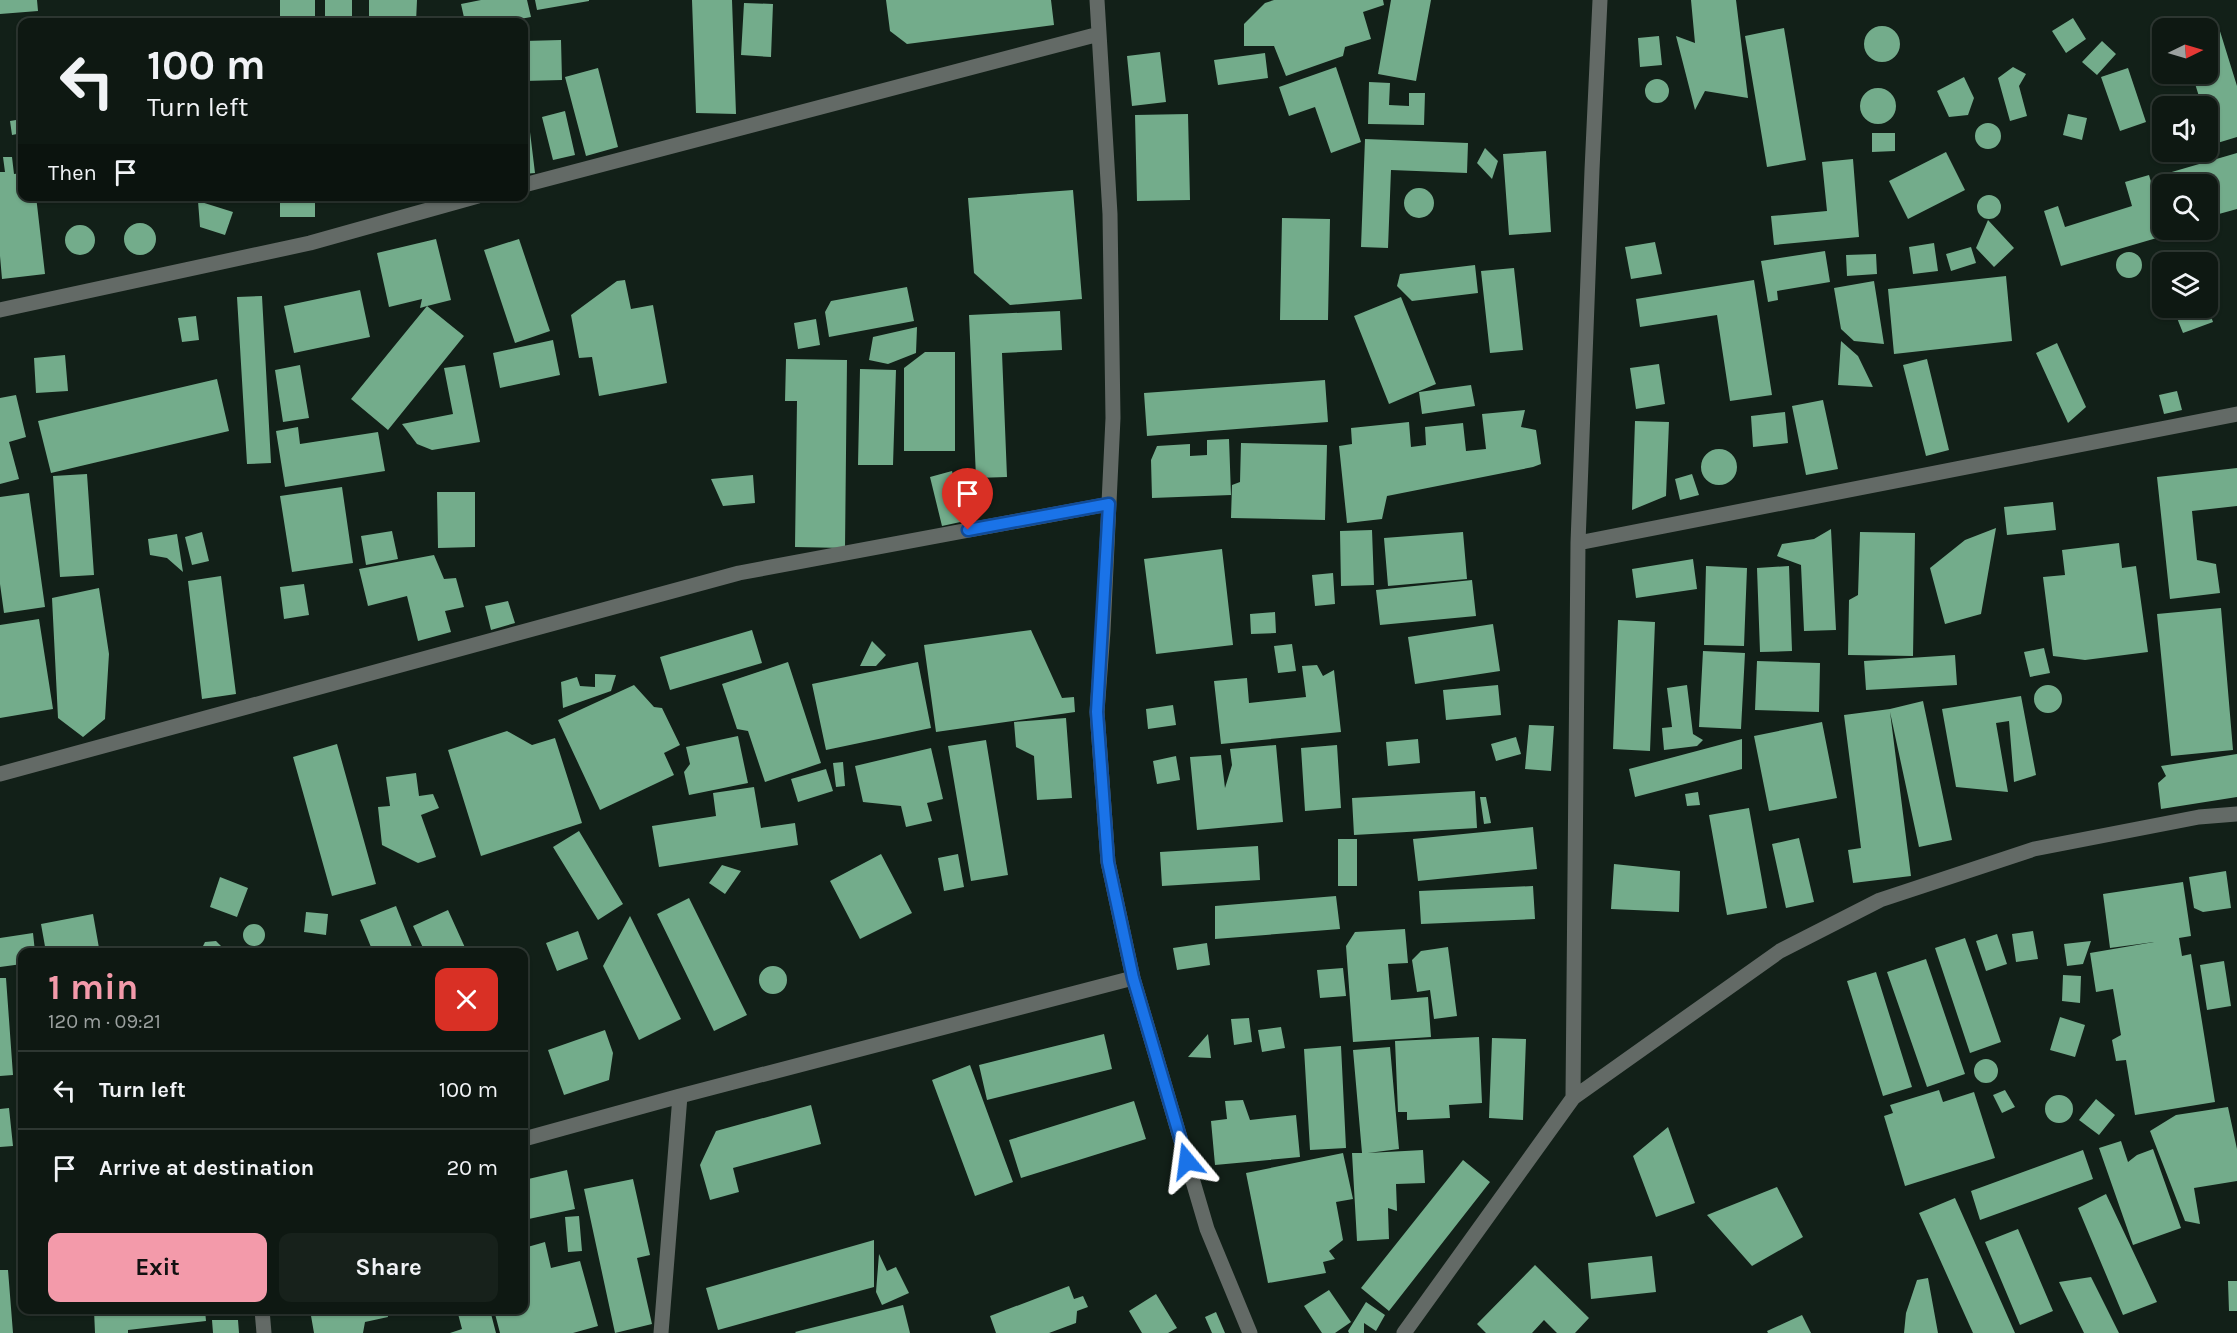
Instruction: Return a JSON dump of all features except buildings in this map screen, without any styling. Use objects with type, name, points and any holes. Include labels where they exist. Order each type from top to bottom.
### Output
[{"type":"street","points":[[1097,0],[1110,214],[1113,418],[1097,712],[1108,862],[1133,978],[1207,1229],[1250,1333]]},
{"type":"street","points":[[1573,1098],[1578,543],[1600,0]]},
{"type":"street","points":[[528,183],[1099,34]]},
{"type":"street","points":[[0,310],[310,243],[460,201]]},
{"type":"street","points":[[1578,543],[2237,414]]},
{"type":"street","points":[[0,774],[740,573],[1109,504]]},
{"type":"street","points":[[1404,1333],[1573,1098],[1780,951],[1880,900],[2034,849],[2199,817],[2237,814]]},
{"type":"street","points":[[528,1138],[1133,978]]},
{"type":"street","points":[[661,1333],[680,1096]]},
{"type":"street","points":[[262,1314],[264,1333]]},
{"type":"route","points":[[968,530],[1109,504],[1097,712],[1108,862],[1133,978],[1187,1161]]}]
